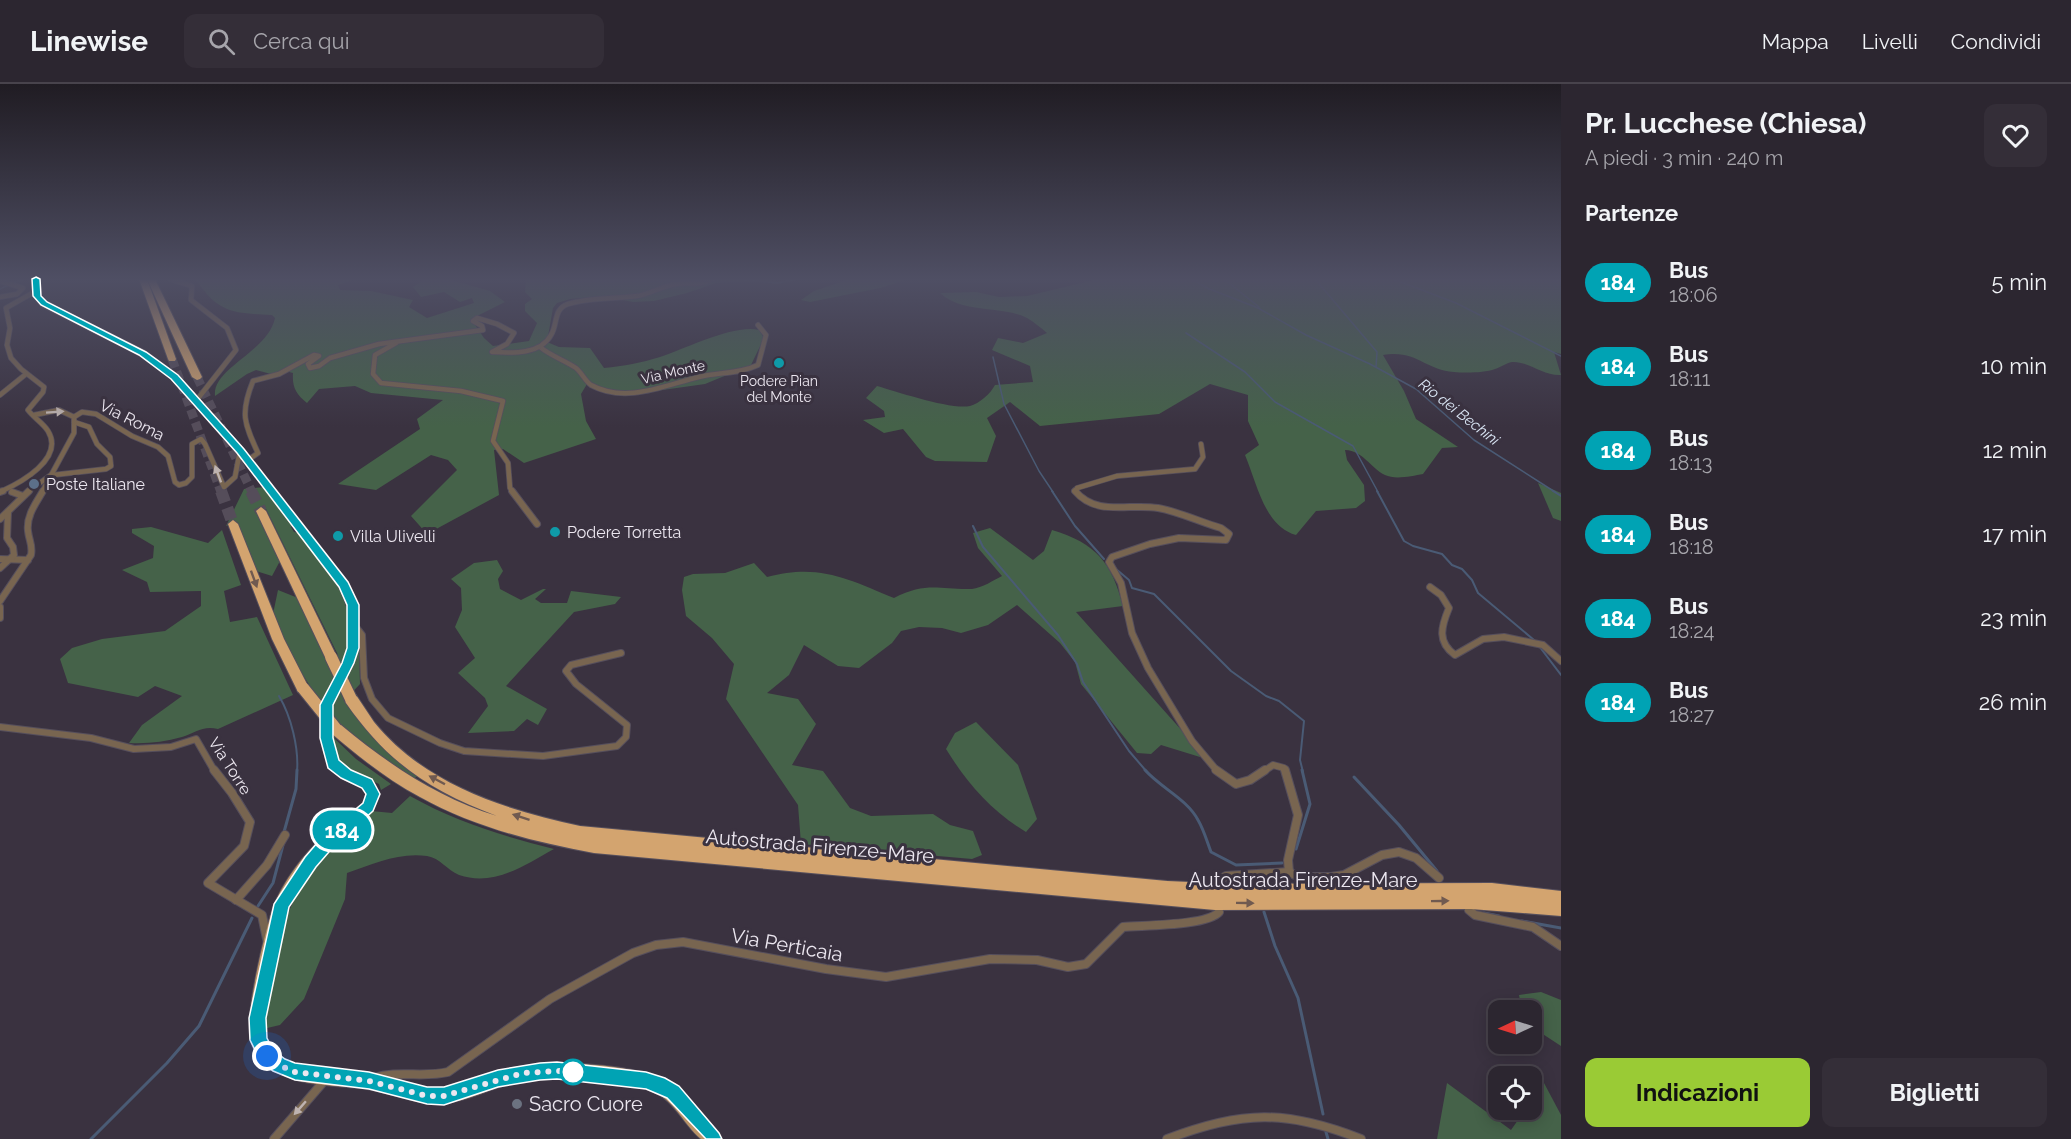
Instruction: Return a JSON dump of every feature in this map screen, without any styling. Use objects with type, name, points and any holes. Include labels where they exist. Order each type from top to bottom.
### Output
[{"type":"highway","points":[[160,328],[172,360]]},
{"type":"highway","points":[[174,328],[197,377]]},
{"type":"highway","name":"Autostrada Firenze-Mare","points":[[261,511],[351,699],[364,721],[378,737],[431,777],[490,806],[558,829],[598,836],[1155,887],[1234,891],[1492,890],[1561,898]]},
{"type":"highway","name":"Autostrada Firenze-Mare","points":[[233,524],[270,621],[303,688],[336,729],[369,758],[398,778],[441,802],[510,828],[594,846],[1215,902],[1471,901],[1509,902],[1561,908]]},
{"type":"main road","points":[[93,328],[124,343],[156,362],[175,377],[244,455],[344,585],[353,605],[351,657],[326,705],[326,738],[333,764],[346,774],[367,784],[371,789],[372,799],[368,807],[330,840],[294,884],[282,904],[258,1018],[258,1040],[267,1056],[279,1065],[295,1072],[369,1081],[427,1096],[444,1096],[523,1073],[557,1071],[646,1081],[667,1088],[681,1100],[713,1139]]},
{"type":"street","points":[[0,492],[34,473],[49,450],[50,435],[30,413],[29,407],[44,388],[26,374],[11,357],[8,341],[11,328]]},
{"type":"street","points":[[196,401],[208,383],[235,355],[236,347],[227,328]]},
{"type":"street","points":[[244,455],[258,453],[245,425],[247,396],[253,381],[279,374],[316,355],[319,356],[309,364],[310,368],[317,368],[334,357],[400,341],[483,328]]},
{"type":"street","points":[[505,328],[514,333],[507,344],[492,352],[540,347],[549,342],[556,328]]},
{"type":"street","name":"Via Monte","points":[[540,347],[555,359],[576,369],[590,384],[607,391],[658,390],[700,377],[740,373],[758,365],[766,335],[761,328]]},
{"type":"street","points":[[0,345],[8,341]]},
{"type":"street","points":[[400,341],[375,355],[371,372],[373,377],[381,383],[461,391],[503,401],[493,441],[507,463],[510,488],[537,524]]},
{"type":"street","points":[[0,395],[26,374]]},
{"type":"street","points":[[0,519],[23,496],[53,474],[109,468],[110,459],[96,444],[89,427],[57,410],[34,415]]},
{"type":"street","name":"Via Roma","points":[[74,420],[81,412],[98,414],[132,436],[158,447],[168,456],[175,482],[179,485],[186,483],[192,477],[192,444],[195,440],[201,440],[205,444],[224,487],[233,483],[244,455]]},
{"type":"street","points":[[0,601],[28,560],[33,547],[27,520],[74,433],[74,420]]},
{"type":"street","points":[[1201,444],[1203,458],[1195,469],[1117,477],[1077,488],[1075,491],[1085,500],[1101,506],[1113,509],[1155,507],[1221,528],[1229,534],[1229,538],[1219,541],[1194,537],[1169,540],[1112,557],[1109,562],[1120,580],[1131,631],[1148,668],[1181,725],[1206,759],[1227,779],[1236,784],[1250,780],[1273,765],[1284,768],[1288,774],[1298,818],[1297,831],[1287,864],[1289,872]]},
{"type":"street","points":[[49,450],[65,449]]},
{"type":"street","points":[[12,492],[23,496]]},
{"type":"street","points":[[0,568],[15,553],[7,538],[9,512]]},
{"type":"street","points":[[0,559],[28,560]]},
{"type":"street","points":[[1430,587],[1441,595],[1449,608],[1439,634],[1442,644],[1455,655],[1465,652],[1485,638],[1496,637],[1536,642],[1546,647],[1561,661]]},
{"type":"street","points":[[0,606],[0,616]]},
{"type":"street","points":[[354,625],[362,635],[364,678],[372,699],[388,718],[440,743],[464,751],[543,756],[617,746],[626,737],[627,726],[589,695],[566,671],[571,665],[621,653]]},
{"type":"street","name":"Via Torre","points":[[0,727],[91,738],[134,749],[171,747],[196,739],[212,768],[232,793],[250,822],[243,846],[208,883],[236,900]]},
{"type":"street","points":[[270,957],[262,915],[236,900],[267,865],[285,835]]},
{"type":"street","points":[[1221,879],[1226,876],[1289,872],[1307,878],[1344,875],[1383,855],[1399,852],[1416,858],[1439,878]]},
{"type":"street","points":[[1469,910],[1475,915],[1533,927],[1561,946]]},
{"type":"street","name":"Via Perticaia","points":[[369,1081],[388,1073],[428,1076],[448,1072],[550,999],[633,953],[656,945],[683,942],[826,969],[886,977],[990,959],[1037,960],[1068,967],[1086,964],[1123,927],[1199,921],[1215,917],[1219,912]]},
{"type":"street","points":[[274,1139],[327,1077]]},
{"type":"street","points":[[1167,1139],[1247,1116],[1278,1115],[1317,1121],[1361,1139]]},
{"type":"green space","points":[[477,328],[493,346],[529,341],[535,328],[549,328],[547,342],[559,347],[590,348],[604,368],[653,359],[736,331],[759,330],[764,338],[751,365],[705,384],[634,394],[605,392],[587,384],[581,394],[586,421],[596,439],[524,463],[503,449],[494,450],[499,495],[427,534],[411,516],[457,470],[448,460],[431,455],[376,490],[338,484],[420,429],[417,419],[443,400],[371,393],[355,386],[319,389],[307,403],[295,390],[293,373],[285,371],[271,374],[256,370],[215,396],[216,386],[222,377],[262,341],[270,330]]},
{"type":"green space","points":[[1041,328],[1561,328],[1561,354],[1554,352],[1561,375],[1554,375],[1518,362],[1486,371],[1454,372],[1435,368],[1404,355],[1383,355],[1404,391],[1416,419],[1458,447],[1442,448],[1423,474],[1409,477],[1385,475],[1362,456],[1345,450],[1347,460],[1364,485],[1365,501],[1356,508],[1316,511],[1296,535],[1276,523],[1269,513],[1245,455],[1259,445],[1248,421],[1248,395],[1210,384],[1159,414],[1040,426],[1010,402],[987,418],[996,436],[987,462],[935,461],[926,457],[903,429],[884,433],[863,420],[885,417],[884,411],[866,398],[877,386],[924,400],[961,407],[977,403],[988,395],[995,385],[1033,382],[1030,366],[992,350],[998,338],[1023,343],[1047,333]]},
{"type":"green space","points":[[1538,483],[1561,493],[1561,521],[1553,518]]},
{"type":"green space","points":[[265,487],[293,525],[291,527],[294,532],[299,533],[322,563],[341,592],[346,608],[349,624],[348,642],[342,662],[322,705],[296,664],[273,614],[278,590],[298,598],[328,660],[338,655],[266,509],[257,512],[280,561],[272,576],[256,571],[237,522],[226,526],[244,489]]},
{"type":"green space","points":[[151,527],[208,543],[222,530],[241,585],[224,591],[230,622],[257,617],[293,695],[218,729],[203,729],[162,741],[129,743],[142,725],[182,696],[155,686],[138,697],[68,683],[60,659],[72,648],[102,639],[165,631],[201,606],[201,591],[150,592],[147,582],[122,570],[153,558],[154,546],[132,533],[132,529]]},
{"type":"green space","points":[[990,528],[1033,560],[1044,551],[1052,530],[1080,541],[1100,557],[1113,578],[1123,606],[1076,612],[1201,752],[1200,757],[1161,745],[1151,754],[1137,753],[1081,684],[1075,662],[1060,643],[1017,605],[988,625],[961,633],[942,628],[919,627],[901,631],[892,643],[859,668],[838,666],[804,645],[789,675],[767,693],[798,699],[816,724],[792,765],[823,771],[850,808],[871,816],[933,814],[950,825],[973,831],[982,855],[972,859],[801,844],[798,805],[726,699],[734,664],[712,638],[686,616],[682,590],[684,577],[693,574],[725,573],[754,563],[767,577],[786,573],[818,572],[847,579],[894,598],[925,588],[972,589],[984,586],[1002,576],[978,548],[973,533]]},
{"type":"green space","points":[[497,560],[503,571],[498,579],[500,589],[521,600],[543,589],[546,589],[535,599],[541,603],[567,603],[571,591],[621,597],[615,604],[574,612],[506,686],[547,709],[538,725],[527,719],[514,731],[468,733],[488,706],[485,698],[458,673],[475,658],[455,627],[462,610],[461,588],[451,579],[474,563]]},
{"type":"green space","points":[[359,648],[360,684],[346,699],[378,741],[418,775],[412,781],[333,720],[335,739],[356,759],[391,784],[381,790],[379,784],[345,769],[339,763],[332,747],[331,706],[337,688]]},
{"type":"green space","points":[[976,722],[1018,765],[1037,819],[1026,832],[1002,815],[981,795],[946,749],[955,733]]},
{"type":"green space","points":[[410,796],[480,827],[554,849],[509,872],[485,878],[459,875],[436,859],[417,855],[386,860],[347,873],[345,899],[304,999],[280,1025],[263,1029],[282,932],[300,889],[328,854],[371,811],[392,813]]},
{"type":"green space","points":[[1541,992],[1561,1000],[1561,1046],[1542,1034],[1542,1000],[1520,1000],[1519,995]]},
{"type":"green space","points":[[1447,1083],[1488,1113],[1488,1120],[1497,1120],[1511,1130],[1518,1120],[1542,1120],[1542,1086],[1544,1083],[1561,1115],[1561,1139],[1437,1139]]},
{"type":"waterway","name":"Rio dei Bechini","points":[[1294,328],[1370,364],[1416,389],[1474,440],[1555,492]]},
{"type":"waterway","name":"Rio dei Bechini","points":[[1357,328],[1377,352],[1376,367]]},
{"type":"waterway","points":[[1506,328],[1561,356]]},
{"type":"waterway","points":[[1186,333],[1245,372],[1275,402],[1353,446],[1378,492]]},
{"type":"waterway","points":[[993,357],[1004,404],[1039,471],[1053,492]]},
{"type":"waterway","points":[[1052,491],[1075,526],[1104,559]]},
{"type":"waterway","points":[[1377,491],[1404,541],[1413,546],[1442,554],[1452,565],[1462,569],[1472,580],[1478,593],[1534,640]]},
{"type":"waterway","name":"Rio dei Bechini","points":[[1553,491],[1561,496]]},
{"type":"waterway","points":[[973,526],[983,547],[1058,635],[1077,664],[1083,682],[1129,751],[1146,771]]},
{"type":"waterway","points":[[1116,569],[1129,580],[1132,588],[1154,594],[1231,671],[1266,696],[1279,701],[1304,721],[1300,760],[1303,772]]},
{"type":"waterway","points":[[1539,646],[1561,675]]},
{"type":"waterway","points":[[279,696],[293,732],[297,770]]},
{"type":"waterway","points":[[284,832],[296,789],[297,770]]},
{"type":"waterway","points":[[1296,849],[1310,804],[1302,770]]},
{"type":"waterway","points":[[1146,771],[1193,813],[1202,828],[1211,852],[1236,865],[1282,863]]},
{"type":"waterway","points":[[1354,777],[1399,825],[1437,871]]},
{"type":"waterway","points":[[258,906],[273,883],[283,845]]},
{"type":"waterway","points":[[1264,912],[1275,946],[1298,998],[1323,1114]]},
{"type":"waterway","points":[[1484,913],[1499,916]]},
{"type":"waterway","points":[[91,1139],[167,1063],[199,1026],[252,918]]},
{"type":"waterway","points":[[1522,921],[1561,928]]},
{"type":"waterway","points":[[1326,1132],[1328,1139]]},
{"type":"tunnel","points":[[172,359],[221,492]]},
{"type":"tunnel","points":[[197,377],[252,492]]},
{"type":"tunnel","points":[[221,491],[233,524]]},
{"type":"tunnel","points":[[251,491],[261,511]]},
{"type":"bus line","name":"184","points":[[92,328],[142,353],[175,377],[278,498],[344,585],[353,605],[352,653],[326,705],[326,738],[333,764],[339,770],[367,784],[373,794],[368,807],[330,840],[294,884],[282,904],[275,927],[258,1018],[258,1040],[267,1056],[279,1065],[295,1072],[369,1081],[427,1096],[444,1096],[498,1078],[523,1073],[557,1071],[646,1081],[659,1084],[673,1092],[713,1139]]},
{"type":"place","name":"Podere Pian del Monte","points":[[779,363]]},
{"type":"place","name":"Poste Italiane","points":[[34,484]]},
{"type":"place","name":"Podere Torretta","points":[[555,532]]},
{"type":"place","name":"Villa Ulivelli","points":[[338,536]]},
{"type":"place","name":"Sacro Cuore","points":[[517,1104]]},
{"type":"route","points":[[267,1056],[279,1065],[295,1072],[369,1081],[427,1096],[444,1096],[498,1078],[523,1073],[579,1072],[573,1072]]}]
